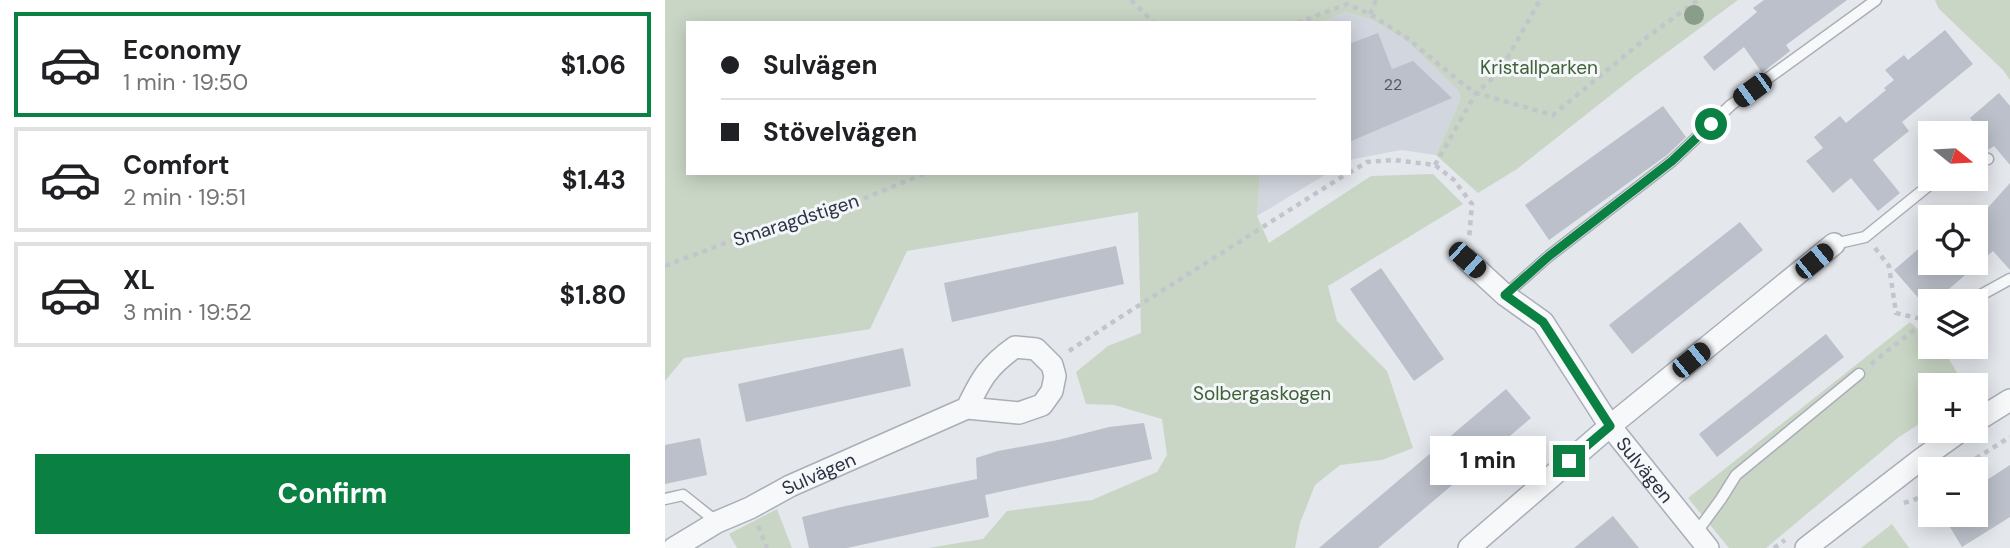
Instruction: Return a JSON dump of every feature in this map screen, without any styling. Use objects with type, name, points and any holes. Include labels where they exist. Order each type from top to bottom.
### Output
[{"type":"street","points":[[1469,548],[1610,426],[1834,244]]},
{"type":"street","name":"Sulvägen","points":[[1467,260],[1505,295],[1543,322],[1610,426],[1702,540]]},
{"type":"street","points":[[967,408],[989,368],[1015,347],[1036,349],[1051,364]]},
{"type":"street","name":"Sulvägen","points":[[674,548],[717,522],[790,486],[967,408],[1019,413],[1042,405],[1052,391],[1055,376],[1051,364]]},
{"type":"street","points":[[1988,414],[2010,400]]},
{"type":"street","points":[[1806,548],[1944,443]]},
{"type":"lane","points":[[1505,295],[1549,256],[1672,161],[1731,105],[1876,0]]},
{"type":"lane","points":[[1834,244],[1865,237],[1922,191]]},
{"type":"lane","points":[[1988,291],[2010,279]]},
{"type":"lane","points":[[1702,540],[1721,499],[1736,475],[1859,374]]},
{"type":"lane","points":[[665,499],[683,495],[717,522]]},
{"type":"path","points":[[1131,0],[1152,21]]},
{"type":"path","points":[[1370,14],[1376,0]]},
{"type":"path","points":[[1436,165],[1476,93],[1499,73],[1540,0]]},
{"type":"path","points":[[1302,21],[1347,4],[1370,14],[1407,38],[1476,93],[1553,115],[1646,38],[1698,0]]},
{"type":"path","points":[[1351,172],[1367,162],[1394,160],[1436,165],[1454,180],[1472,204],[1467,260]]},
{"type":"path","name":"Smaragdstigen","points":[[665,266],[744,236],[836,210],[921,175]]},
{"type":"path","points":[[1051,364],[1346,175]]},
{"type":"path","points":[[1865,237],[1889,266],[1896,313],[1918,319]]},
{"type":"path","points":[[1859,374],[1903,337],[1918,329]]},
{"type":"path","points":[[1978,457],[2010,437]]},
{"type":"shaded area","points":[[1345,12],[1370,19],[1406,40],[1459,91],[1460,100],[1436,155],[1401,150],[1351,160],[1351,21],[1325,21]]},
{"type":"shaded area","points":[[1260,175],[1325,175],[1257,216]]},
{"type":"green space","name":"Solbergaskogen","points":[[665,0],[1738,0],[1635,76],[1517,169],[1478,193],[1436,155],[1460,100],[1459,91],[1406,40],[1370,19],[1345,12],[1325,21],[686,21],[686,175],[1260,175],[1257,216],[1269,243],[1371,176],[1433,174],[1463,204],[1328,286],[1337,321],[1387,371],[1413,448],[1382,460],[1340,465],[1315,485],[1300,523],[1295,548],[928,548],[983,539],[1007,511],[1092,500],[1157,472],[1167,455],[1162,419],[1114,405],[1086,404],[1076,372],[1108,346],[1141,333],[1138,212],[907,251],[870,329],[684,358],[665,381]]},
{"type":"green space","points":[[1935,0],[2010,0],[2010,80],[2003,70],[1939,9]]},
{"type":"green space","points":[[1910,322],[1918,330],[1918,359],[1949,359],[1957,373],[1918,373],[1918,425],[1899,437],[1766,548],[1729,548],[1688,498]]},
{"type":"green space","points":[[777,509],[792,548],[737,548],[729,534]]},
{"type":"green space","points":[[1892,524],[1909,548],[1861,548]]},
{"type":"building","points":[[1764,0],[1847,0],[1786,45],[1790,51],[1762,73],[1744,47],[1714,71],[1703,57],[1757,12],[1753,8]]},
{"type":"building","points":[[1945,30],[1973,64],[1902,122],[1909,131],[1873,160],[1900,193],[1878,211],[1851,178],[1833,193],[1806,161],[1823,148],[1814,137],[1840,116],[1846,123],[1886,90],[1884,88],[1894,80],[1885,70],[1904,55],[1908,60]]},
{"type":"building","points":[[1378,33],[1392,69],[1413,61],[1452,98],[1351,141],[1351,43]]},
{"type":"building","points":[[1999,93],[2010,106],[2010,165],[1994,146],[1988,150],[1988,121],[1973,121],[1970,118]]},
{"type":"building","points":[[1663,106],[1686,137],[1667,155],[1549,240],[1525,205]]},
{"type":"building","points":[[2010,183],[2010,270],[1993,251],[1988,255],[1988,208]]},
{"type":"building","points":[[1740,222],[1763,250],[1632,354],[1609,325]]},
{"type":"building","points":[[1116,246],[1124,284],[952,322],[944,283]]},
{"type":"building","points":[[1918,249],[1918,275],[1965,275],[1949,289],[1918,289],[1918,298],[1894,270]]},
{"type":"building","points":[[1381,268],[1444,359],[1414,381],[1350,289]]},
{"type":"building","points":[[1826,334],[1844,357],[1717,457],[1699,434]]},
{"type":"building","points":[[903,348],[911,386],[746,422],[738,384]]},
{"type":"building","points":[[1506,389],[1531,418],[1378,548],[1319,548]]},
{"type":"building","points":[[1144,423],[1152,459],[985,495],[989,517],[847,548],[809,548],[802,517],[977,479],[976,458],[998,451],[1109,427]]},
{"type":"building","points":[[700,438],[707,475],[665,484],[665,445]]},
{"type":"building","points":[[2010,465],[2010,517],[1962,547],[1950,527],[1988,527],[1988,479]]},
{"type":"building","points":[[1613,516],[1639,548],[1574,548]]},
{"type":"route","points":[[1569,461],[1610,426],[1543,322],[1505,295],[1549,256],[1672,161],[1711,124]]},
{"type":"park label","name":"Kristallparken","points":[[1539,67]]}]
